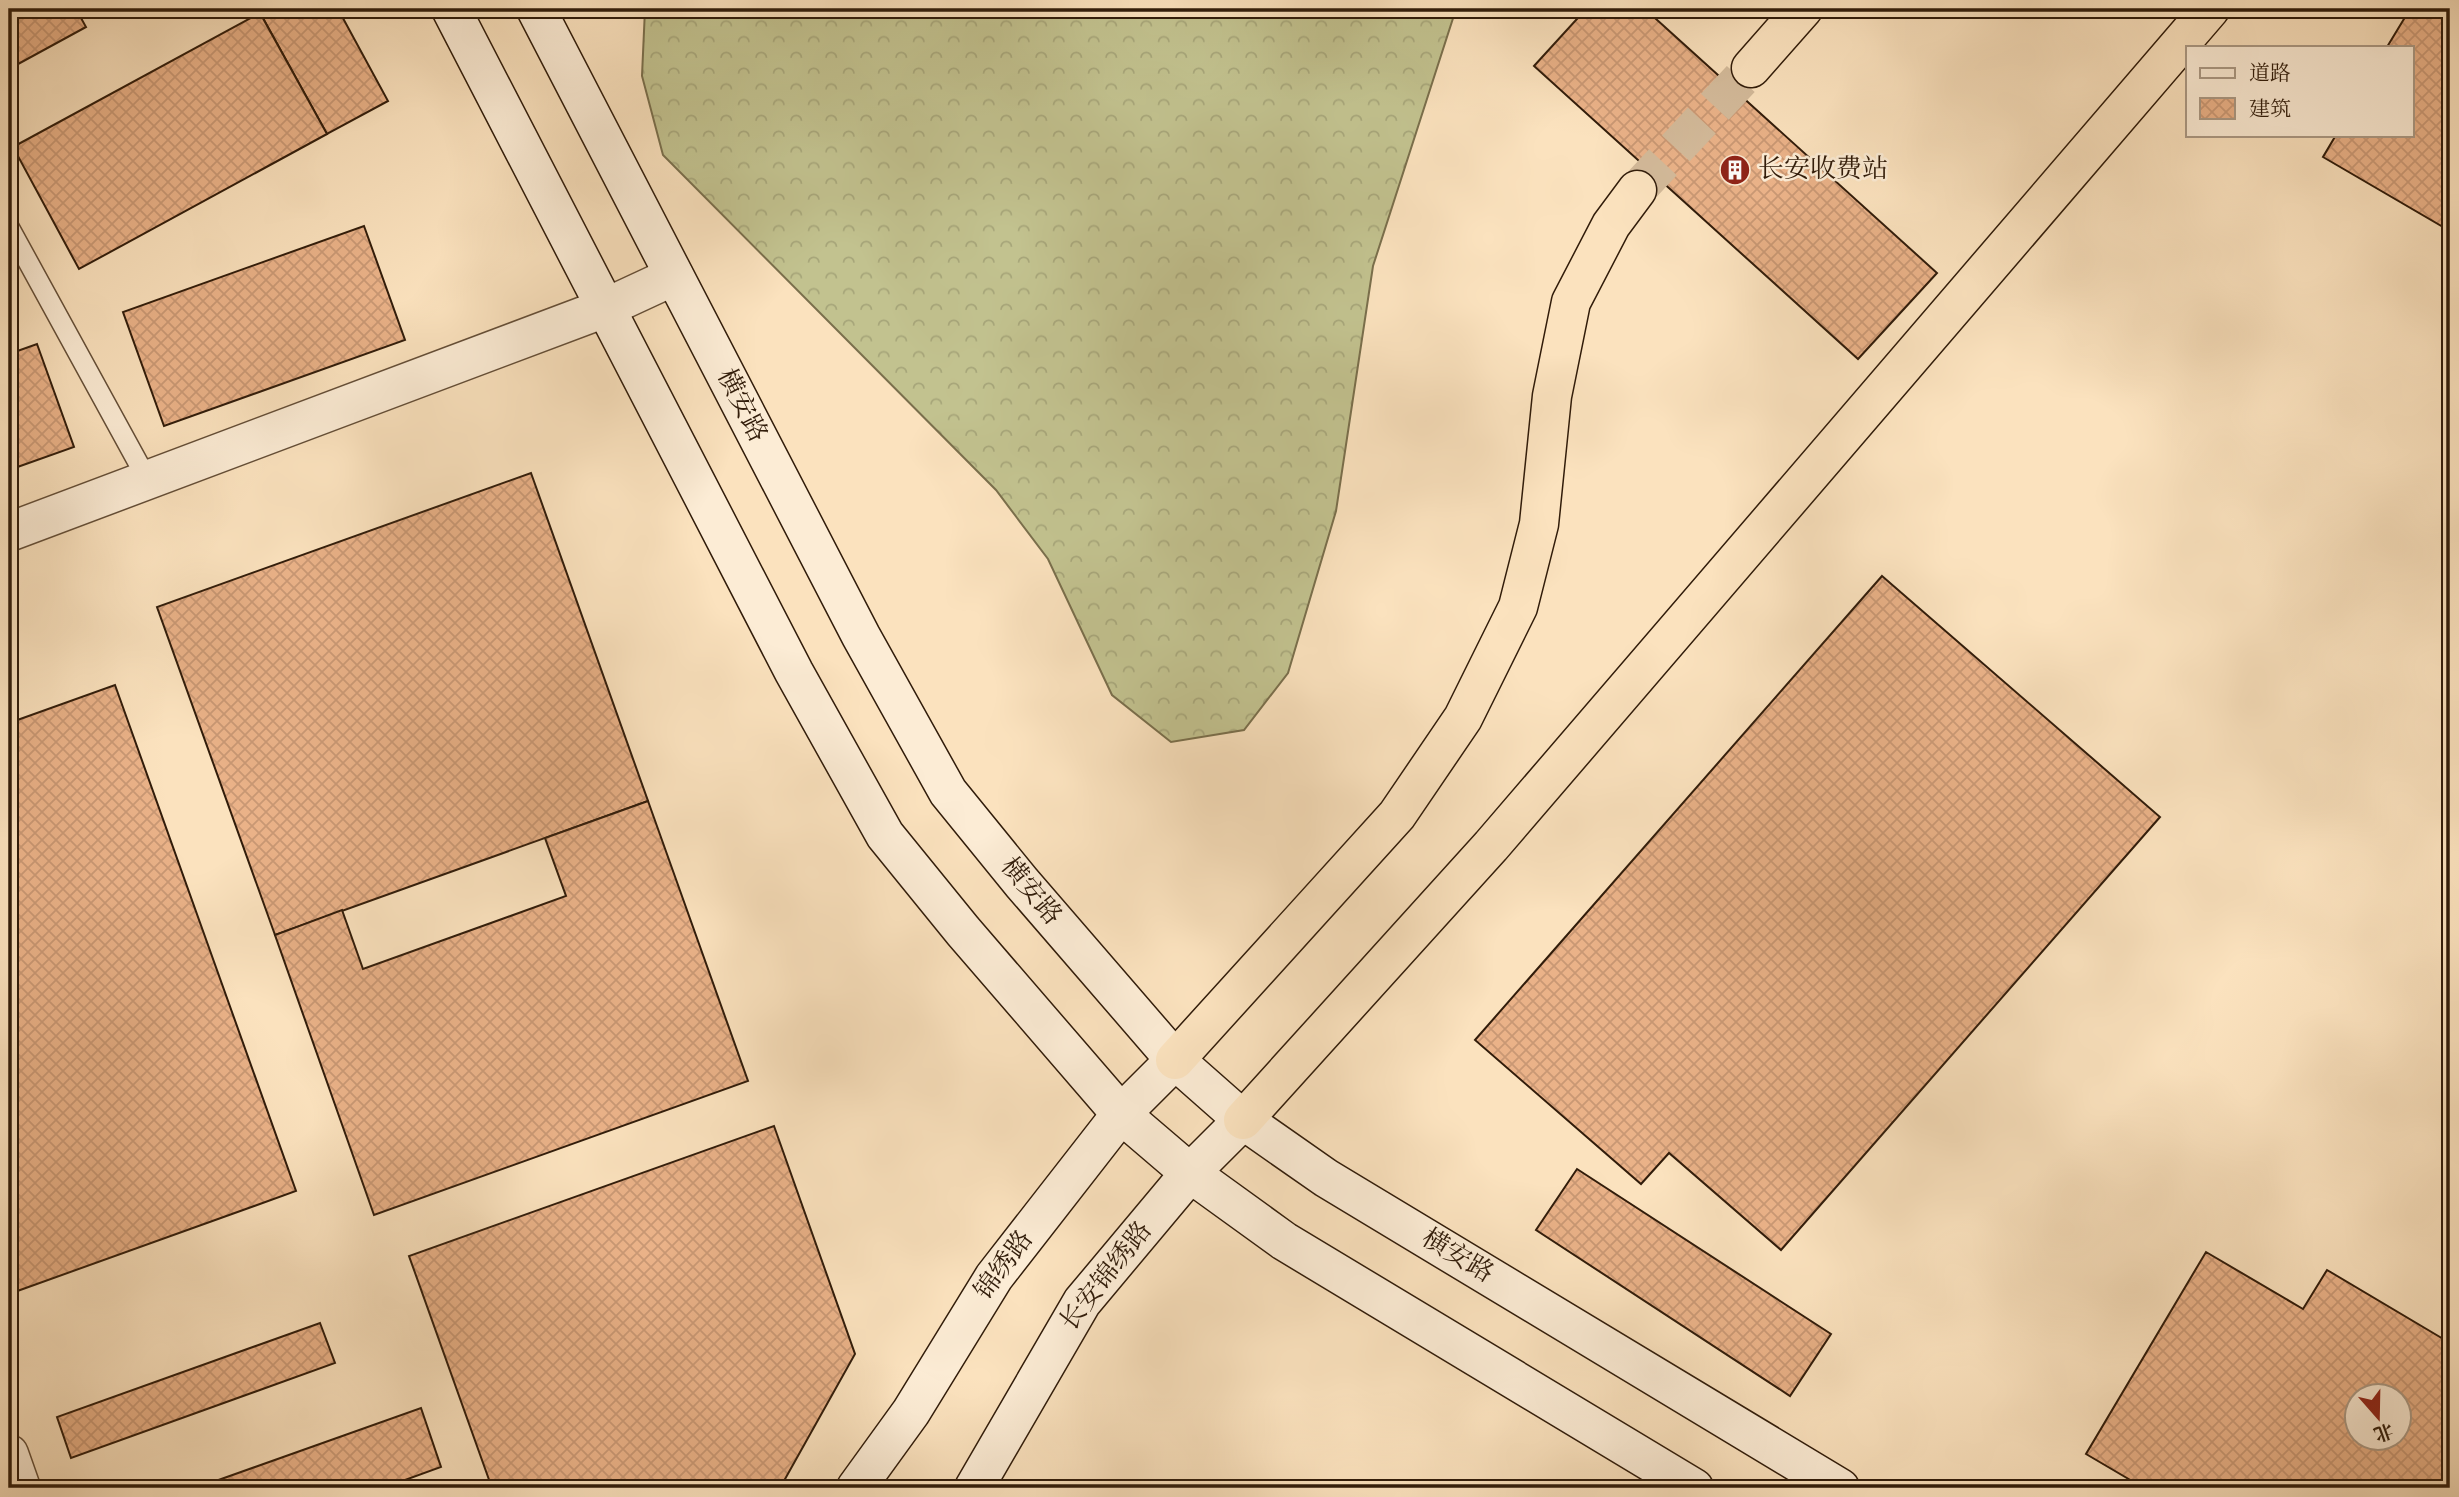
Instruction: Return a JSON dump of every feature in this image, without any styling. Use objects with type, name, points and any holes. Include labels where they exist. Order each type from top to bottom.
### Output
[{"type":"highway","points":[[1751,68],[1803,9]]},
{"type":"highway","points":[[1243,1119],[1491,846],[2209,13]]},
{"type":"highway","points":[[1175,1060],[1397,816],[1463,718],[1518,607],[1539,524],[1552,396],[1571,302],[1611,225],[1637,190]]},
{"type":"main road","points":[[452,9],[794,672],[885,835],[963,931],[1121,1114],[1190,1173],[1284,1241],[1694,1488]]},
{"type":"main road","name":"横安路","points":[[536,9],[861,636],[948,792],[1021,883],[1175,1060],[1243,1119],[1326,1178],[1840,1488]]},
{"type":"main road","points":[[9,532],[605,308],[674,276]]},
{"type":"main road","name":"锦绣路","points":[[856,1488],[911,1412],[994,1277],[1121,1114],[1175,1060]]},
{"type":"main road","name":"长安锦绣路","points":[[974,1488],[1082,1302],[1190,1173],[1243,1119]]},
{"type":"main road","points":[[9,1454],[21,1488]]},
{"type":"lane","points":[[9,227],[147,480]]},
{"type":"green space","points":[[645,9],[1456,9],[1373,266],[1336,511],[1288,673],[1244,730],[1171,742],[1112,695],[1048,559],[996,490],[663,155],[642,76]]},
{"type":"building","points":[[9,9],[76,9],[86,27],[9,69]]},
{"type":"building","points":[[258,9],[338,9],[388,101],[327,134]]},
{"type":"building","name":"长安收费站","points":[[1586,9],[1645,9],[1937,273],[1858,359],[1534,66]]},
{"type":"building","points":[[2410,9],[2450,10],[2450,231],[2323,157],[2335,136],[2414,136],[2414,46],[2388,46]]},
{"type":"building","points":[[260,13],[327,134],[79,269],[13,147]]},
{"type":"building","points":[[364,226],[405,340],[164,426],[123,312]]},
{"type":"building","points":[[37,344],[74,447],[9,470],[9,354]]},
{"type":"building","points":[[531,473],[648,801],[275,935],[157,607]]},
{"type":"building","points":[[1882,576],[2160,817],[1781,1250],[1669,1153],[1641,1184],[1475,1040]]},
{"type":"building","points":[[115,685],[296,1191],[9,1294],[9,723]]},
{"type":"building","points":[[648,801],[748,1081],[374,1215],[275,935],[342,910],[363,969],[566,896],[545,838]]},
{"type":"building","points":[[774,1126],[855,1354],[780,1488],[492,1488],[409,1256]]},
{"type":"building","points":[[1577,1169],[1831,1334],[1790,1396],[1536,1230]]},
{"type":"building","points":[[2206,1252],[2303,1309],[2327,1270],[2450,1343],[2450,1488],[2144,1488],[2086,1454]]},
{"type":"building","points":[[320,1323],[335,1363],[71,1458],[57,1417]]},
{"type":"building","points":[[421,1408],[441,1467],[383,1488],[196,1488]]},
{"type":"tunnel","points":[[1637,190],[1751,68]]},
{"type":"place","name":"长安收费站","points":[[1735,170]]}]
